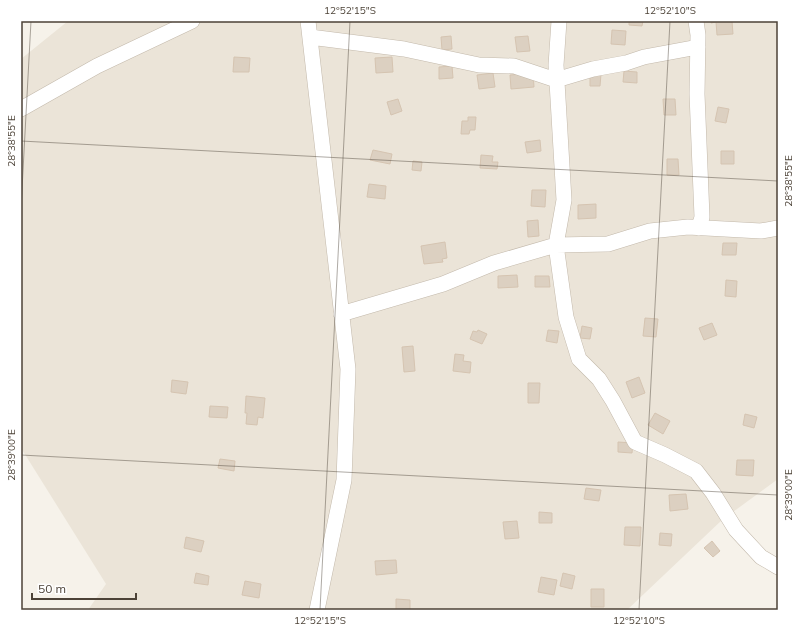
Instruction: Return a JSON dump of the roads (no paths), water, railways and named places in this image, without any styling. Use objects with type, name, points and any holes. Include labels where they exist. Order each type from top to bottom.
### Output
[{"type":"street","points":[[21,109],[97,66],[192,21]]},
{"type":"street","points":[[308,21],[348,369],[344,480],[317,610]]},
{"type":"street","points":[[559,21],[556,80],[564,200],[556,245],[566,317],[579,359],[599,379],[613,401],[635,442],[696,471],[713,493],[736,530],[761,557],[778,567]]},
{"type":"street","points":[[696,21],[698,47],[697,94],[702,216],[699,228]]},
{"type":"street","points":[[310,37],[404,49],[479,66],[514,66],[556,80],[593,69],[626,64],[644,57],[698,47]]},
{"type":"street","points":[[341,314],[443,284],[494,263],[556,245],[608,244],[650,231],[688,227],[761,231],[778,228]]}]
